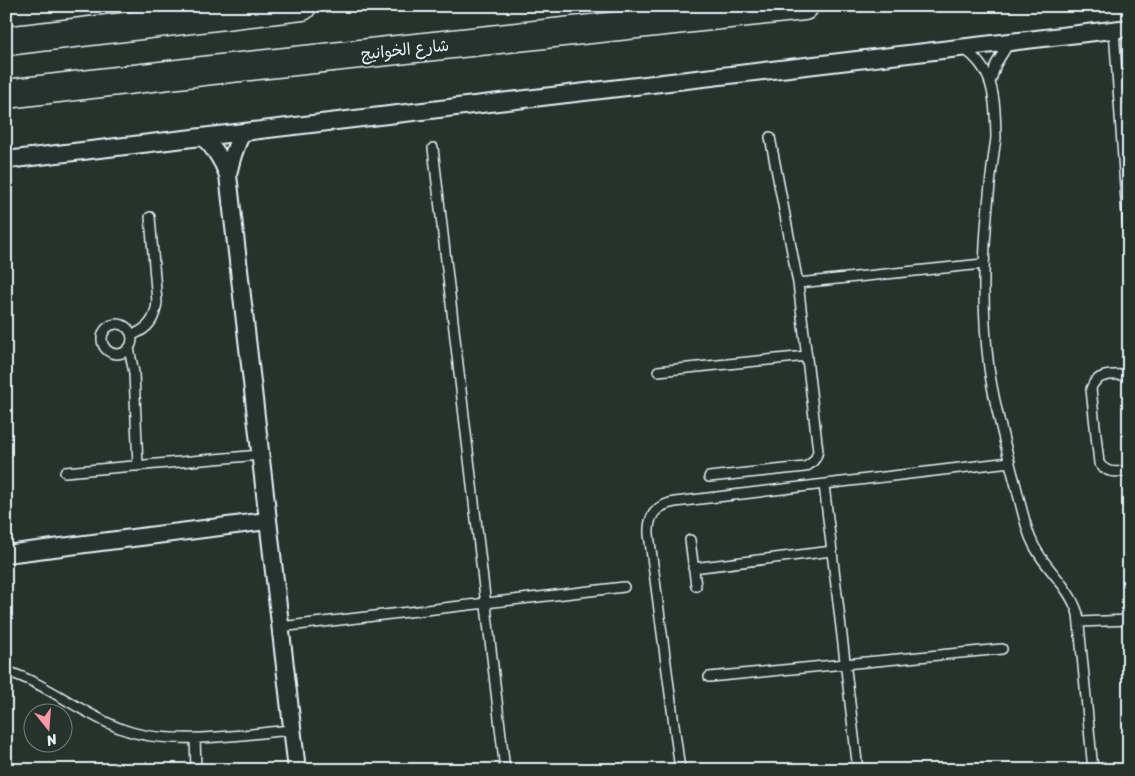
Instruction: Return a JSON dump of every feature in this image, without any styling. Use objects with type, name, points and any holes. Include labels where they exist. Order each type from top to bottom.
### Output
[{"type":"highway","points":[[6,41],[302,6]]},
{"type":"highway","name":"شارع الخوانيج","points":[[6,94],[804,6]]},
{"type":"street","points":[[6,160],[1122,29]]},
{"type":"street","points":[[242,133],[230,160],[228,174],[297,770]]},
{"type":"street","points":[[203,137],[218,154],[228,174]]},
{"type":"street","points":[[6,554],[267,521]]},
{"type":"lane","points":[[1122,29],[1129,244]]},
{"type":"lane","points":[[1010,42],[996,64],[991,80],[996,138],[983,264],[989,368],[999,423],[1030,537],[1042,559],[1072,597],[1078,614],[1092,769]]},
{"type":"lane","points":[[961,47],[976,58],[991,80]]},
{"type":"lane","points":[[709,477],[805,467],[816,458],[818,443],[798,283],[770,137]]},
{"type":"lane","points":[[433,148],[505,770]]},
{"type":"lane","points":[[132,335],[142,331],[150,324],[155,314],[157,302],[150,217]]},
{"type":"lane","points":[[798,283],[983,264]]},
{"type":"lane","points":[[117,324],[124,325],[132,335],[132,342],[129,348],[118,354],[111,353],[102,343],[105,330],[117,324]]},
{"type":"lane","points":[[129,348],[134,373],[138,466]]},
{"type":"lane","points":[[658,371],[807,356]]},
{"type":"lane","points":[[1129,374],[1102,376],[1096,379],[1091,389],[1099,463],[1110,472],[1129,471]]},
{"type":"lane","points":[[65,472],[260,455]]},
{"type":"lane","points":[[680,770],[648,534],[651,516],[657,508],[665,504],[1010,462]]},
{"type":"lane","points":[[824,484],[858,770]]},
{"type":"lane","points":[[690,540],[696,586]]},
{"type":"lane","points":[[693,568],[832,551]]},
{"type":"lane","points":[[280,627],[624,587]]},
{"type":"lane","points":[[1080,622],[1129,620]]},
{"type":"lane","points":[[709,677],[1002,649]]},
{"type":"lane","points":[[6,672],[18,675],[123,730],[148,736],[174,739],[292,730]]},
{"type":"lane","points":[[195,738],[196,770]]}]
